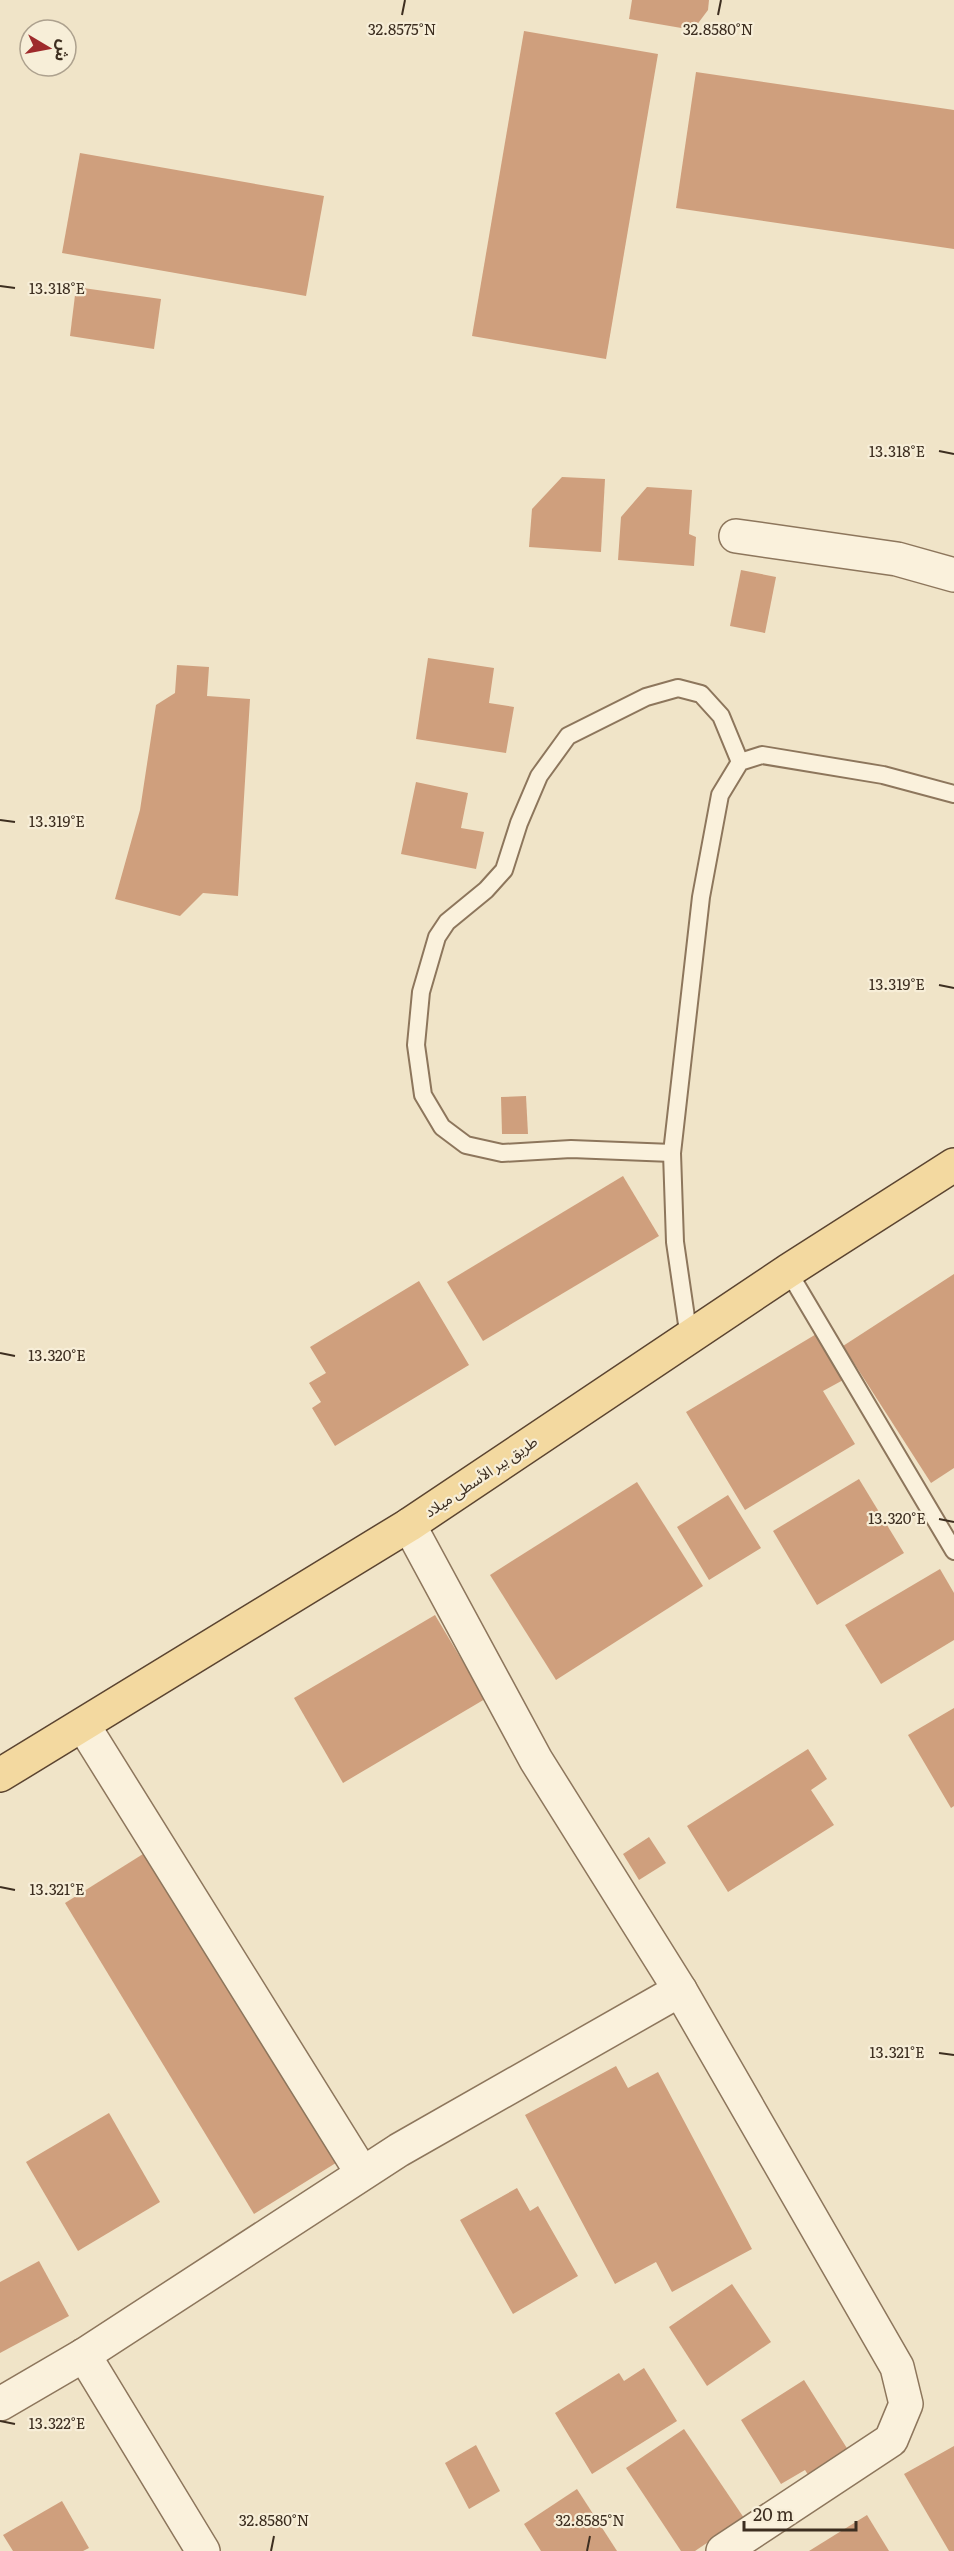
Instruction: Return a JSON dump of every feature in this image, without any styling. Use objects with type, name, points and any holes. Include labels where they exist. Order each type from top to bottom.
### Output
[{"type":"main road","name":"طريق بير الأسطى ميلاد","points":[[0,1775],[410,1525],[788,1271],[954,1165]]},
{"type":"street","points":[[736,536],[897,559],[954,575]]},
{"type":"street","points":[[410,1525],[536,1760],[680,1990],[897,2367],[906,2404],[891,2440],[723,2551]]},
{"type":"street","points":[[83,1725],[362,2173]]},
{"type":"street","points":[[0,2404],[84,2355],[362,2173],[680,1990]]},
{"type":"street","points":[[84,2355],[203,2551]]},
{"type":"lane","points":[[672,1153],[571,1149],[502,1152],[466,1145],[442,1127],[423,1095],[416,1045],[421,992],[437,937],[447,922],[486,890],[504,870],[519,823],[538,776],[568,736],[646,698],[678,688],[701,694],[721,716],[740,762]]},
{"type":"lane","points":[[688,1338],[675,1242],[672,1153],[700,897],[720,795],[740,762],[762,755],[883,776],[954,794]]},
{"type":"lane","points":[[788,1271],[954,1551]]},
{"type":"building","points":[[632,0],[709,0],[708,10],[693,30],[629,19]]},
{"type":"building","points":[[524,31],[658,54],[606,359],[472,336]]},
{"type":"building","points":[[696,72],[954,110],[954,249],[676,208]]},
{"type":"building","points":[[80,153],[324,196],[306,296],[62,253]]},
{"type":"building","points":[[76,287],[161,299],[154,349],[70,336]]},
{"type":"building","points":[[562,477],[605,479],[601,552],[529,547],[532,509]]},
{"type":"building","points":[[647,487],[692,490],[689,534],[696,537],[694,566],[618,560],[621,517]]},
{"type":"building","points":[[741,570],[776,577],[765,633],[730,626]]},
{"type":"building","points":[[428,658],[494,668],[489,703],[514,707],[506,753],[416,739]]},
{"type":"building","points":[[177,665],[209,667],[207,696],[250,699],[238,896],[203,893],[180,916],[115,899],[140,810],[156,705],[175,693]]},
{"type":"building","points":[[416,782],[468,793],[461,828],[484,832],[476,869],[401,854]]},
{"type":"building","points":[[526,1096],[528,1134],[502,1134],[501,1097]]},
{"type":"building","points":[[623,1176],[659,1236],[483,1341],[447,1282]]},
{"type":"building","points":[[954,1274],[954,1468],[931,1483],[843,1346]]},
{"type":"building","points":[[419,1281],[469,1365],[335,1446],[312,1408],[321,1402],[309,1383],[326,1373],[310,1347]]},
{"type":"building","points":[[818,1333],[845,1379],[823,1391],[855,1444],[745,1510],[686,1412]]},
{"type":"building","points":[[859,1479],[904,1553],[817,1605],[773,1531]]},
{"type":"building","points":[[637,1482],[703,1586],[556,1680],[490,1575]]},
{"type":"building","points":[[728,1495],[761,1548],[709,1580],[677,1527]]},
{"type":"building","points":[[940,1569],[954,1593],[954,1640],[881,1684],[845,1625]]},
{"type":"building","points":[[435,1615],[485,1699],[343,1783],[294,1698]]},
{"type":"building","points":[[954,1708],[954,1806],[951,1808],[908,1735]]},
{"type":"building","points":[[808,1749],[827,1779],[811,1790],[834,1825],[728,1892],[687,1826]]},
{"type":"building","points":[[649,1837],[666,1863],[639,1880],[623,1854]]},
{"type":"building","points":[[151,1849],[339,2161],[254,2214],[65,1903]]},
{"type":"building","points":[[616,2066],[628,2088],[658,2072],[752,2249],[672,2292],[656,2262],[615,2284],[525,2115]]},
{"type":"building","points":[[109,2113],[160,2202],[78,2251],[26,2162]]},
{"type":"building","points":[[517,2188],[530,2211],[538,2206],[578,2276],[513,2314],[460,2220]]},
{"type":"building","points":[[39,2261],[69,2316],[0,2353],[0,2282]]},
{"type":"building","points":[[732,2284],[771,2342],[707,2386],[669,2327]]},
{"type":"building","points":[[644,2368],[677,2421],[592,2474],[555,2413],[619,2373],[624,2381]]},
{"type":"building","points":[[804,2380],[850,2453],[810,2478],[805,2470],[781,2484],[741,2420]]},
{"type":"building","points":[[684,2429],[744,2518],[695,2551],[681,2551],[626,2468]]},
{"type":"building","points":[[476,2445],[500,2491],[469,2509],[445,2463]]},
{"type":"building","points":[[954,2446],[954,2551],[949,2551],[904,2474]]},
{"type":"building","points":[[577,2489],[617,2551],[541,2551],[524,2524]]},
{"type":"building","points":[[62,2501],[89,2548],[83,2551],[13,2551],[3,2535]]},
{"type":"building","points":[[867,2515],[889,2551],[809,2551]]}]
